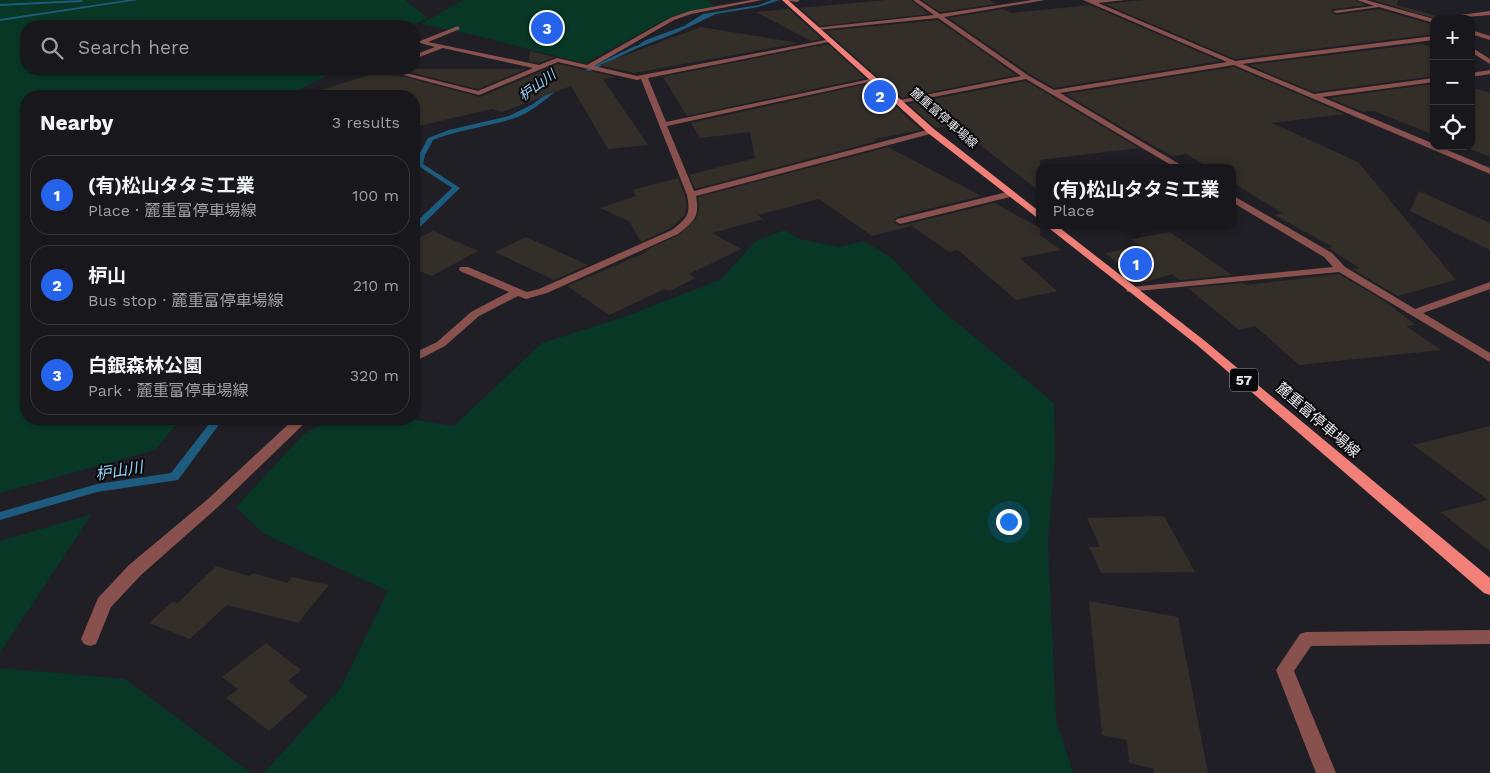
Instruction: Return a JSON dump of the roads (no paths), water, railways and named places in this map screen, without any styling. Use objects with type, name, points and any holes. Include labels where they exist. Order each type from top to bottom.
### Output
[{"type":"main road","name":"麓重富停車場線","points":[[786,0],[931,132],[1036,214]]},
{"type":"main road","name":"麓重富停車場線","points":[[1055,229],[1201,343],[1490,588]]},
{"type":"street","points":[[589,67],[672,19],[690,13],[759,0]]},
{"type":"street","points":[[786,0],[797,0]]},
{"type":"street","points":[[916,0],[1027,77],[1175,164]]},
{"type":"street","points":[[817,28],[937,16],[1042,0]]},
{"type":"street","points":[[1088,1],[1122,0]]},
{"type":"street","points":[[1360,0],[1430,20]]},
{"type":"street","points":[[1088,1],[1490,171]]},
{"type":"street","points":[[1336,11],[1381,6]]},
{"type":"street","points":[[1475,16],[1490,14]]},
{"type":"street","points":[[458,28],[422,42],[538,67]]},
{"type":"street","points":[[1475,33],[1490,38]]},
{"type":"street","points":[[1055,92],[1234,62],[1362,45],[1430,38]]},
{"type":"street","points":[[406,75],[479,93],[557,60],[637,78],[831,41]]},
{"type":"street","points":[[420,55],[444,46]]},
{"type":"street","points":[[1475,52],[1490,62]]},
{"type":"street","points":[[1475,74],[1490,72]]},
{"type":"street","points":[[464,269],[526,296],[543,291],[675,232],[689,221],[694,209],[691,195],[644,77]]},
{"type":"street","points":[[900,102],[1027,77]]},
{"type":"street","points":[[663,125],[875,80]]},
{"type":"street","points":[[1314,96],[1430,81]]},
{"type":"street","points":[[691,195],[931,132]]},
{"type":"street","points":[[900,221],[1011,194]]},
{"type":"street","points":[[1236,200],[1328,255],[1341,268],[1490,358]]},
{"type":"street","points":[[1131,290],[1341,268]]},
{"type":"street","points":[[1414,313],[1490,285]]},
{"type":"street","points":[[420,355],[441,344],[475,314],[518,292]]},
{"type":"street","points":[[90,639],[104,603],[135,570],[213,503],[296,425]]},
{"type":"street","points":[[1326,773],[1284,670],[1306,639],[1490,637]]},
{"type":"water","points":[[772,0],[780,0],[758,7],[716,14],[676,33],[627,52],[646,40],[684,26],[703,14],[759,5]]},
{"type":"waterway","points":[[0,20],[136,0]]},
{"type":"waterway","points":[[0,5],[81,1]]},
{"type":"waterway","name":"枦山川","points":[[576,76],[637,47]]},
{"type":"waterway","name":"枦山川","points":[[420,165],[422,155],[430,139],[451,131],[511,117],[535,105],[559,86]]},
{"type":"waterway","name":"枦山川","points":[[420,165],[456,188],[420,222]]},
{"type":"waterway","name":"枦山川","points":[[0,516],[97,488],[174,477],[213,425]]},
{"type":"place","name":"白銀森林公園","points":[[547,28]]},
{"type":"place","name":"枦山","points":[[880,96]]},
{"type":"place","name":"(有)松山タタミ工業","points":[[1136,264]]}]
